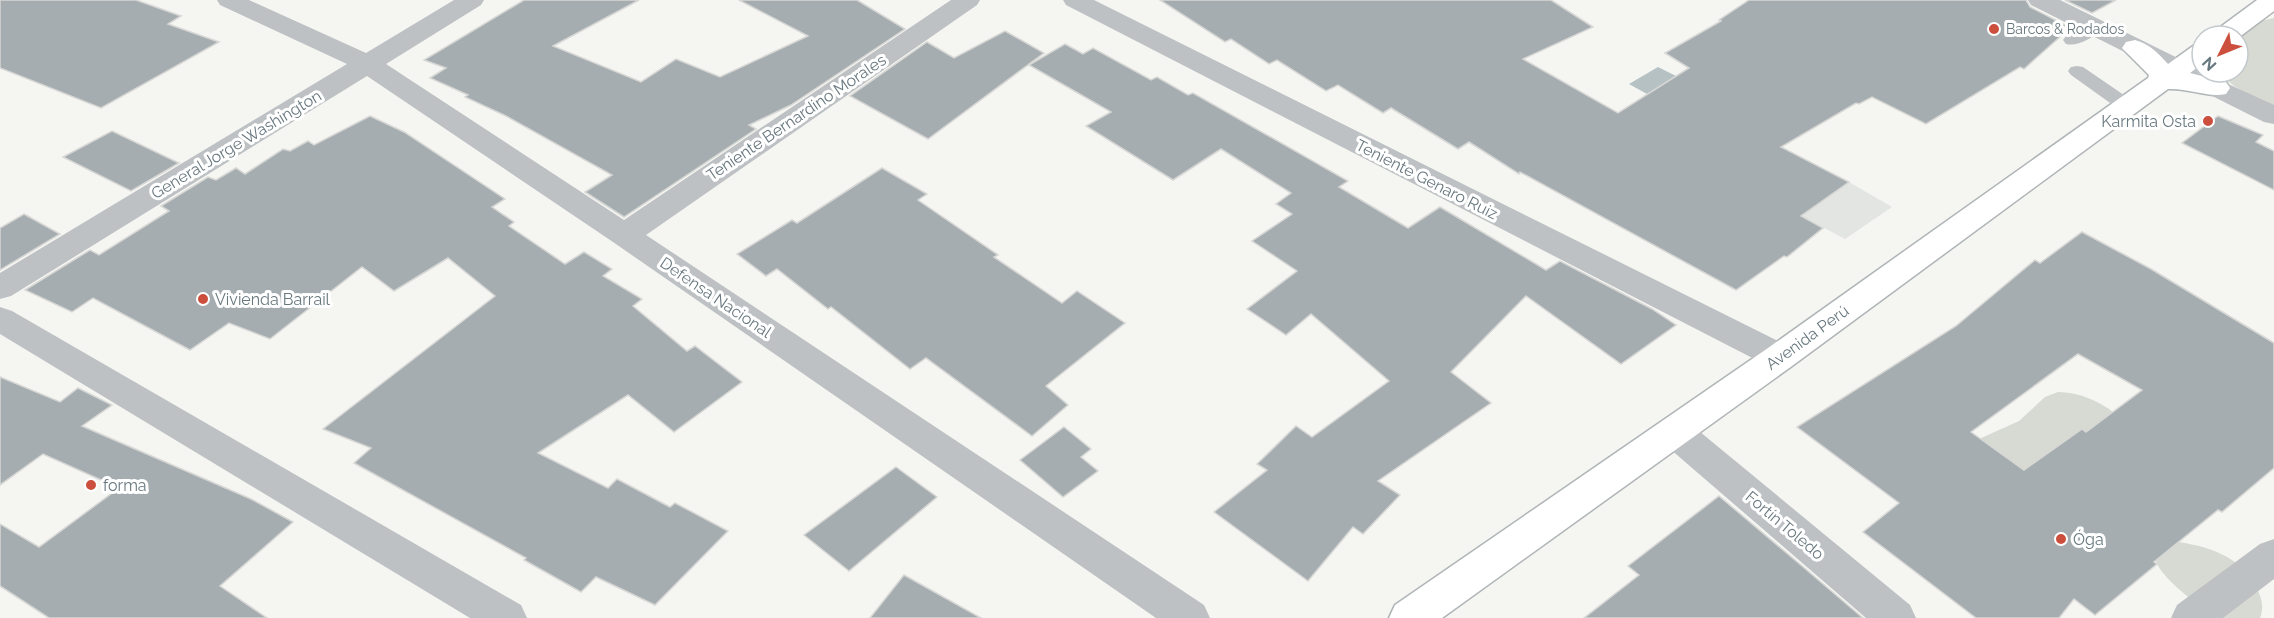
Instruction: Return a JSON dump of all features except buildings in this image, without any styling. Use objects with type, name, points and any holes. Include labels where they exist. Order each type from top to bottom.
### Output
[{"type":"main road","points":[[2240,24],[2273,0]]},
{"type":"main road","points":[[2135,48],[2163,74],[2183,66]]},
{"type":"main road","name":"Avenida Perú","points":[[1410,618],[1675,432],[2183,66]]},
{"type":"street","name":"Defensa Nacional","points":[[229,0],[368,64],[1189,618]]},
{"type":"street","name":"General Jorge Washington","points":[[0,288],[472,0]]},
{"type":"street","name":"Teniente Bernardino Morales","points":[[624,235],[968,0]]},
{"type":"street","name":"Teniente Genaro Ruiz","points":[[1076,0],[1780,357]]},
{"type":"street","points":[[2040,0],[2135,48]]},
{"type":"street","points":[[2183,66],[2216,88],[2274,116]]},
{"type":"street","points":[[0,319],[506,618]]},
{"type":"street","name":"Fortín Toledo","points":[[1675,432],[1895,618]]},
{"type":"street","points":[[2192,618],[2274,556]]},
{"type":"lane","points":[[2072,40],[2094,27]]},
{"type":"lane","points":[[2077,71],[2127,106]]},
{"type":"shaded area","points":[[2274,18],[2274,109],[2232,84],[2250,84],[2250,24],[2247,24]]},
{"type":"shaded area","points":[[1658,67],[1676,76],[1647,94],[1629,84]]},
{"type":"shaded area","points":[[1706,165],[1820,202],[1849,182],[1892,207],[1845,239]]},
{"type":"shaded area","points":[[2058,392],[2077,394],[2096,401],[2127,424],[2021,496],[1968,444],[2019,421],[2045,397]]},
{"type":"shaded area","points":[[2172,541],[2222,554],[2243,569],[2261,597],[2260,618],[2222,618],[2184,594],[2165,575],[2156,560]]},
{"type":"place","name":"Barcos & Rodados","points":[[1994,29]]},
{"type":"place","name":"Karmita Osta","points":[[2208,121]]},
{"type":"place","name":"Vivienda Barrail","points":[[203,299]]},
{"type":"place","name":"forma","points":[[91,485]]},
{"type":"place","name":"Óga","points":[[2061,539]]}]
